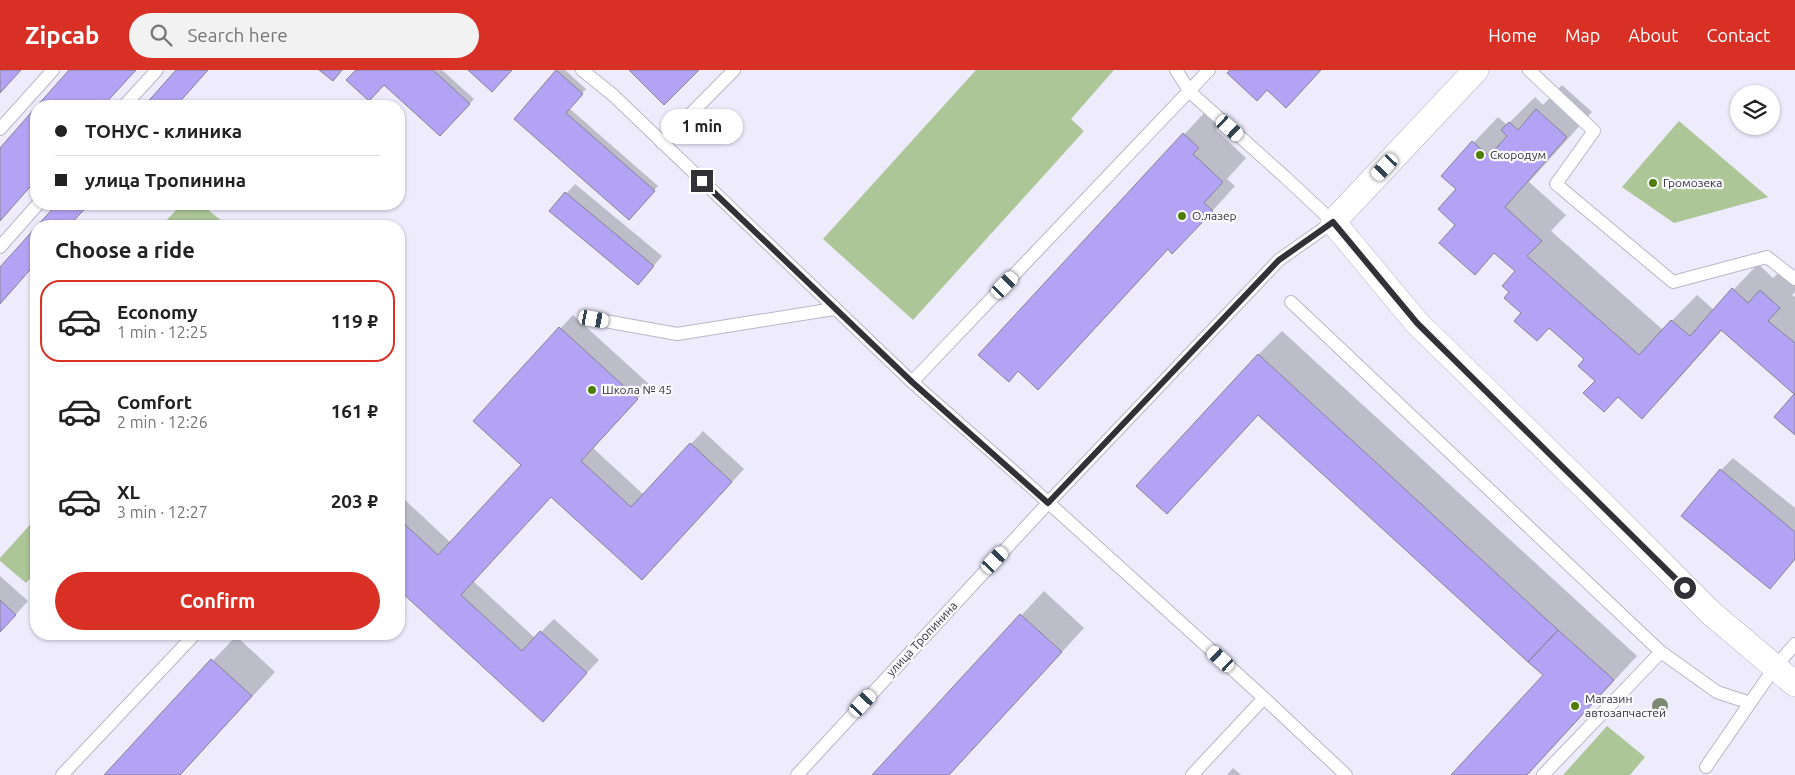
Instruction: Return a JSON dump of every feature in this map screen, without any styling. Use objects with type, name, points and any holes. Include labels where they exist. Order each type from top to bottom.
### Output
[{"type":"street","points":[[1476,70],[1333,222],[1417,323],[1598,500],[1710,613],[1795,684]]},
{"type":"lane","points":[[0,129],[53,70]]},
{"type":"lane","points":[[129,100],[156,70]]},
{"type":"lane","points":[[662,143],[734,70]]},
{"type":"lane","points":[[1176,70],[1190,92],[1333,222]]},
{"type":"lane","points":[[912,382],[1209,70]]},
{"type":"lane","points":[[1529,70],[1594,131],[1556,184],[1673,282],[1767,257],[1795,279]]},
{"type":"lane","points":[[589,72],[912,382],[1264,698],[1346,775]]},
{"type":"lane","points":[[0,247],[33,210]]},
{"type":"lane","name":"улица Тропинина","points":[[797,775],[1048,503],[1279,260],[1333,222]]},
{"type":"lane","points":[[1291,302],[1661,652],[1717,692],[1750,703]]},
{"type":"lane","points":[[594,319],[677,334],[834,309]]},
{"type":"lane","points":[[62,775],[189,640]]},
{"type":"lane","points":[[1706,767],[1775,667],[1795,644]]},
{"type":"lane","points":[[1543,775],[1661,652]]},
{"type":"lane","points":[[1192,775],[1264,698]]},
{"type":"green space","points":[[976,70],[1114,70],[1071,119],[1084,131],[913,320],[823,239]]},
{"type":"green space","points":[[1679,121],[1769,197],[1674,223],[1622,187]]},
{"type":"green space","points":[[176,210],[208,210],[221,220],[167,220]]},
{"type":"green space","points":[[30,525],[30,579],[26,583],[0,561],[0,558]]},
{"type":"green space","points":[[1607,726],[1645,757],[1630,775],[1563,775]]},
{"type":"building","points":[[0,70],[21,70],[0,93]]},
{"type":"building","points":[[69,70],[136,70],[108,100],[42,100]]},
{"type":"building","points":[[176,70],[208,70],[181,100],[149,100]]},
{"type":"building","points":[[319,70],[342,70],[333,81]]},
{"type":"building","points":[[356,70],[433,70],[470,104],[440,136],[405,104],[405,100],[400,100],[384,85],[368,100],[346,80]]},
{"type":"building","points":[[468,70],[512,70],[492,92]]},
{"type":"building","points":[[556,70],[583,94],[566,113],[655,191],[629,220],[514,119]]},
{"type":"building","points":[[629,70],[699,70],[664,105]]},
{"type":"building","points":[[1230,70],[1321,70],[1286,108],[1267,90],[1257,101],[1227,73]]},
{"type":"building","points":[[1536,109],[1567,137],[1505,207],[1542,241],[1527,256],[1639,355],[1671,320],[1690,336],[1732,288],[1748,303],[1760,290],[1780,308],[1768,321],[1795,343],[1795,435],[1774,417],[1794,394],[1721,330],[1642,419],[1618,397],[1604,412],[1583,393],[1595,381],[1578,366],[1584,359],[1549,328],[1537,341],[1514,321],[1521,313],[1504,298],[1509,292],[1502,286],[1515,271],[1494,253],[1475,275],[1439,243],[1455,225],[1438,209],[1456,189],[1441,176],[1472,141],[1489,156],[1507,136],[1501,130],[1509,122],[1518,130]]},
{"type":"building","points":[[30,114],[30,187],[0,221],[0,148]]},
{"type":"building","points":[[1183,133],[1199,148],[1193,154],[1223,182],[1204,203],[1213,211],[1172,254],[1168,249],[1038,390],[1018,371],[1009,382],[978,355]]},
{"type":"building","points":[[565,192],[654,266],[638,285],[549,211]]},
{"type":"building","points":[[52,210],[84,210],[74,220],[42,220]]},
{"type":"building","points":[[30,234],[30,270],[0,304],[0,267]]},
{"type":"building","points":[[559,327],[638,399],[581,461],[631,507],[690,443],[732,482],[642,580],[551,497],[461,595],[522,651],[540,631],[587,673],[543,722],[405,596],[405,525],[438,555],[521,465],[473,421]]},
{"type":"building","points":[[1258,354],[1558,630],[1528,662],[1258,415],[1167,514],[1136,486]]},
{"type":"building","points":[[1720,469],[1795,532],[1795,559],[1770,589],[1681,516]]},
{"type":"building","points":[[0,600],[16,615],[0,632]]},
{"type":"building","points":[[1020,614],[1062,652],[949,775],[872,775]]},
{"type":"building","points":[[1558,630],[1614,680],[1527,775],[1451,775],[1543,675],[1528,662]]},
{"type":"building","points":[[211,659],[252,696],[180,775],[104,775]]},
{"type":"place","name":"Скородум","points":[[1480,155]]},
{"type":"place","name":"Громозека","points":[[1653,183]]},
{"type":"place","name":"О.лазер","points":[[1182,216]]},
{"type":"place","name":"Школа № 45","points":[[592,390]]},
{"type":"place","name":"Магазин автозапчастей","points":[[1575,706]]},
{"type":"route","points":[[702,181],[912,382],[1048,503],[1279,260],[1333,222],[1417,323],[1685,588]]}]
